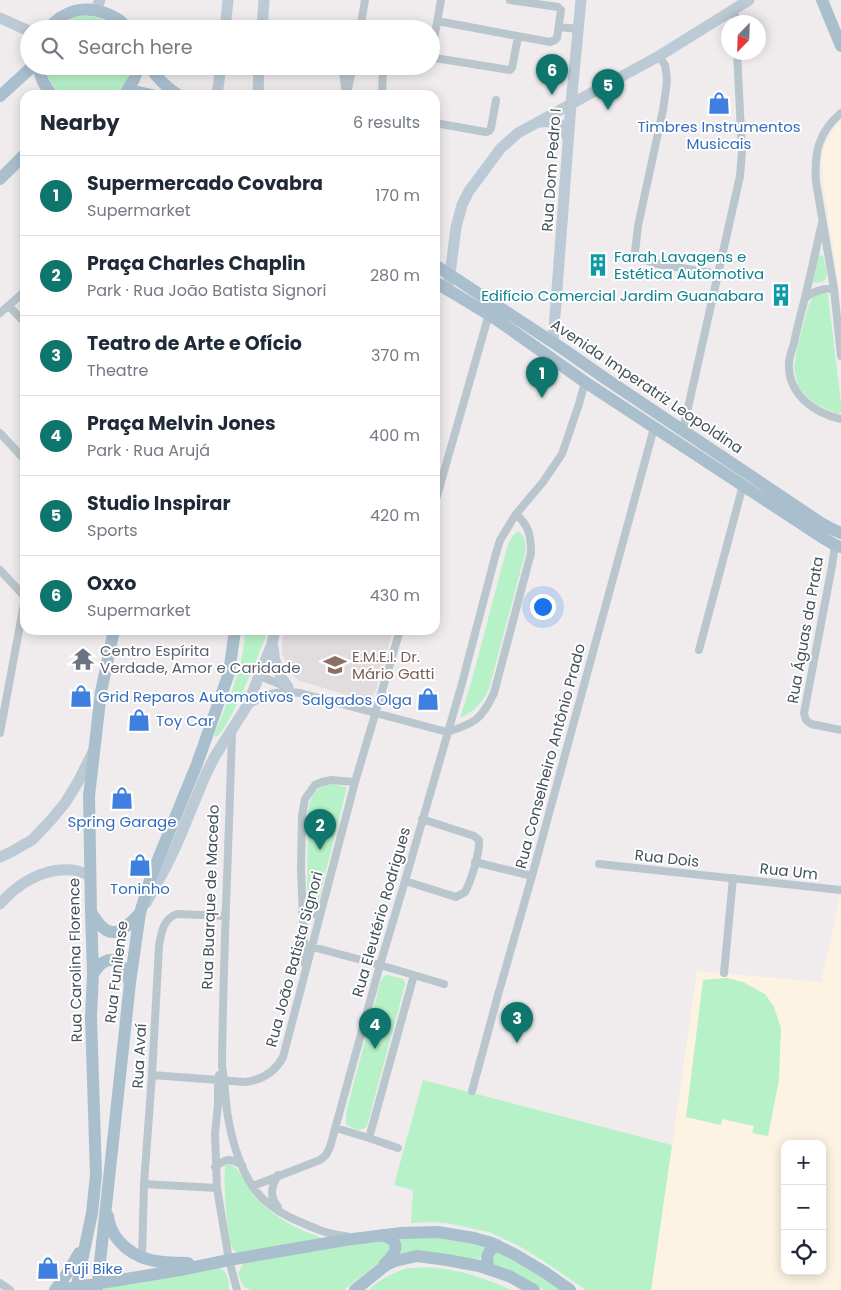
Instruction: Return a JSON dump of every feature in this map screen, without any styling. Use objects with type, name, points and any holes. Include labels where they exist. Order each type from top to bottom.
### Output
[{"type":"main road","points":[[822,0],[841,46]]},
{"type":"main road","points":[[57,20],[73,11],[98,5],[119,20]]},
{"type":"main road","points":[[0,96],[23,75]]},
{"type":"main road","points":[[40,75],[48,90]]},
{"type":"main road","points":[[128,90],[136,75]]},
{"type":"main road","points":[[155,75],[170,90]]},
{"type":"main road","points":[[0,179],[20,162]]},
{"type":"main road","name":"Avenida Imperatriz Leopoldina","points":[[440,268],[839,536]]},
{"type":"main road","name":"Avenida Imperatriz Leopoldina","points":[[440,285],[489,314],[584,382],[743,485],[839,536]]},
{"type":"main road","points":[[534,345],[552,342]]},
{"type":"main road","name":"Rua Carolina Florence","points":[[76,1289],[92,1213],[96,1175],[91,1017],[93,974],[89,796],[102,692],[113,635]]},
{"type":"main road","name":"Rua Funilense","points":[[97,1286],[130,983],[140,913],[152,874],[197,764],[229,673],[235,635]]},
{"type":"main road","points":[[91,912],[101,927],[113,932],[119,932],[130,925],[140,913]]},
{"type":"main road","points":[[93,974],[100,964],[110,960],[125,969],[130,983]]},
{"type":"main road","points":[[106,1204],[108,1220],[112,1230],[126,1249],[155,1261],[169,1263],[215,1263]]},
{"type":"main road","points":[[59,1290],[97,1286],[345,1240],[401,1233],[438,1232],[474,1238],[497,1245],[546,1273],[570,1290]]},
{"type":"main road","points":[[355,1290],[377,1272],[392,1257],[396,1250],[394,1240],[383,1235]]},
{"type":"main road","points":[[54,1290],[72,1267],[86,1240]]},
{"type":"main road","points":[[490,1270],[487,1255],[497,1245]]},
{"type":"main road","points":[[377,1272],[395,1261],[417,1256],[447,1260],[490,1270],[508,1276],[534,1290]]},
{"type":"street","points":[[226,20],[228,0]]},
{"type":"street","points":[[263,20],[264,0]]},
{"type":"street","points":[[362,20],[365,0]]},
{"type":"street","points":[[437,20],[441,0]]},
{"type":"street","points":[[440,22],[550,42],[557,38],[560,10],[558,6],[510,0]]},
{"type":"street","name":"Rua Dom Pedro I","points":[[552,342],[581,0]]},
{"type":"street","points":[[447,290],[456,227],[462,205],[469,191],[501,148],[518,133],[659,56],[750,0]]},
{"type":"street","points":[[733,10],[735,15]]},
{"type":"street","points":[[0,18],[20,27]]},
{"type":"street","points":[[558,27],[578,29]]},
{"type":"street","points":[[440,59],[510,70],[518,37]]},
{"type":"street","points":[[659,56],[665,64],[666,89],[634,252],[639,258],[658,264],[718,274]]},
{"type":"street","points":[[683,430],[740,176],[742,151],[737,60]]},
{"type":"street","points":[[218,90],[219,75]]},
{"type":"street","points":[[258,90],[259,75]]},
{"type":"street","points":[[343,75],[345,90]]},
{"type":"street","points":[[347,90],[351,75]]},
{"type":"street","points":[[382,90],[383,75]]},
{"type":"street","points":[[574,82],[580,87],[599,90]]},
{"type":"street","points":[[440,124],[489,131],[496,100]]},
{"type":"street","points":[[841,113],[825,130],[816,153],[815,166],[834,289],[841,356]]},
{"type":"street","points":[[539,122],[551,121],[559,123],[565,130],[569,140]]},
{"type":"street","points":[[823,219],[789,362],[790,377],[796,392],[803,400],[815,409],[829,416],[841,419]]},
{"type":"street","points":[[805,298],[825,288],[834,289]]},
{"type":"street","points":[[0,313],[20,296]]},
{"type":"street","points":[[9,306],[20,318]]},
{"type":"street","points":[[440,486],[489,314]]},
{"type":"street","name":"Rua Eleutério Rodrigues","points":[[252,1186],[320,1160],[326,1155],[330,1147],[500,540],[516,514],[543,482],[562,454],[579,404],[584,382]]},
{"type":"street","name":"Rua Conselheiro Antônio Prado","points":[[472,1091],[654,428]]},
{"type":"street","points":[[0,433],[20,455]]},
{"type":"street","points":[[699,650],[743,485]]},
{"type":"street","points":[[247,706],[263,696],[280,691],[300,693],[447,732],[465,727],[479,718],[488,706],[494,693],[531,553],[531,539],[528,528],[516,514]]},
{"type":"street","name":"Rua Águas da Prata","points":[[839,536],[804,713],[806,720],[811,724],[841,730]]},
{"type":"street","points":[[0,570],[20,592]]},
{"type":"street","points":[[0,732],[20,625]]},
{"type":"street","points":[[140,913],[168,863],[215,756],[247,706],[275,635]]},
{"type":"street","name":"Rua João Batista Signori","points":[[152,1075],[253,1081],[275,1069],[283,1057],[355,782],[399,635]]},
{"type":"street","points":[[272,644],[274,661],[283,681],[288,687]]},
{"type":"street","points":[[260,676],[300,693]]},
{"type":"street","name":"Rua Buarque de Macedo","points":[[232,730],[223,968],[222,1066],[215,1134],[215,1168],[229,1260],[237,1290]]},
{"type":"street","points":[[0,857],[32,840],[51,820],[65,803],[78,782],[94,748]]},
{"type":"street","points":[[306,971],[303,945],[301,870],[302,816],[305,798],[315,785],[322,782],[330,780],[355,782]]},
{"type":"street","points":[[405,881],[456,897],[465,892],[471,877],[480,843],[479,840],[451,828],[422,819]]},
{"type":"street","points":[[475,862],[532,876]]},
{"type":"street","name":"Rua Dois","points":[[599,864],[733,878]]},
{"type":"street","points":[[0,904],[19,885],[48,872],[72,870],[90,876]]},
{"type":"street","points":[[724,973],[733,878]]},
{"type":"street","name":"Rua Um","points":[[733,878],[841,890]]},
{"type":"street","points":[[302,913],[320,915]]},
{"type":"street","name":"Rua Avaí","points":[[142,1257],[144,1184],[152,1075],[158,946],[169,917],[177,914],[226,916]]},
{"type":"street","points":[[303,945],[444,984]]},
{"type":"street","points":[[369,1138],[414,975]]},
{"type":"street","name":"Rua Buarque de Macedo","points":[[221,1080],[234,1146],[252,1186],[263,1199],[289,1217],[320,1231],[339,1235],[368,1237]]},
{"type":"street","points":[[336,1128],[398,1148]]},
{"type":"street","points":[[215,1168],[224,1160],[236,1161],[242,1166]]},
{"type":"street","points":[[278,1175],[271,1194],[274,1202],[289,1217]]},
{"type":"street","points":[[144,1184],[217,1188]]},
{"type":"street","points":[[0,1283],[10,1290]]},
{"type":"shaded area","points":[[841,122],[841,302],[824,189],[822,163],[826,142],[837,124]]},
{"type":"shaded area","name":"E.M.E.I. Dr. Mário Gatti","points":[[284,635],[392,635],[377,688],[372,697],[367,699],[350,696],[300,681],[292,675],[282,653]]},
{"type":"shaded area","points":[[841,897],[841,1290],[651,1290],[697,971],[821,982]]},
{"type":"green space","points":[[79,16],[91,16],[106,20],[69,20]]},
{"type":"green space","points":[[47,75],[128,75],[126,83],[118,90],[58,90]]},
{"type":"green space","points":[[819,255],[823,256],[827,273],[826,279],[815,283],[812,280],[816,259]]},
{"type":"green space","points":[[824,291],[828,295],[841,403],[841,412],[838,414],[819,406],[805,395],[798,386],[794,368],[797,348],[809,304],[813,297]]},
{"type":"green space","points":[[518,531],[525,541],[525,554],[489,689],[478,706],[460,718],[508,544]]},
{"type":"green space","points":[[245,635],[266,635],[235,707],[222,731],[216,737],[214,735],[230,697]]},
{"type":"green space","points":[[332,784],[347,787],[317,906],[312,908],[307,900],[308,811],[318,789]]},
{"type":"green space","points":[[388,975],[403,979],[405,985],[367,1126],[356,1130],[346,1124],[346,1113],[381,980],[384,976]]},
{"type":"green space","points":[[727,978],[743,982],[765,994],[774,1007],[781,1028],[779,1080],[768,1136],[752,1133],[754,1126],[722,1119],[721,1125],[686,1117],[703,980]]},
{"type":"green space","points":[[423,1080],[672,1145],[651,1290],[586,1290],[519,1246],[489,1232],[446,1223],[411,1223],[413,1190],[394,1185]]},
{"type":"green space","points":[[228,1164],[238,1170],[255,1197],[275,1215],[301,1230],[330,1240],[238,1253],[230,1244],[225,1195],[225,1166]]},
{"type":"green space","points":[[399,1238],[437,1238],[486,1248],[485,1253],[479,1259],[401,1254],[402,1246]]},
{"type":"green space","points":[[384,1240],[392,1248],[382,1260],[344,1290],[251,1290],[244,1287],[238,1274],[246,1262]]},
{"type":"green space","points":[[497,1251],[563,1290],[544,1290],[491,1264],[491,1257]]},
{"type":"green space","points":[[217,1268],[226,1273],[229,1290],[104,1290],[105,1287]]},
{"type":"green space","points":[[407,1268],[432,1268],[455,1271],[484,1279],[511,1290],[369,1290],[382,1279]]},
{"type":"place","name":"Oxxo","points":[[552,95]]},
{"type":"place","name":"Timbres Instrumentos Musicais","points":[[719,103]]},
{"type":"place","name":"Studio Inspirar","points":[[608,110]]},
{"type":"place","name":"Farah Lavagens e Estética Automotiva","points":[[598,265]]},
{"type":"place","name":"Edifício Comercial Jardim Guanabara","points":[[781,295]]},
{"type":"place","name":"Supermercado Covabra","points":[[542,398]]},
{"type":"place","name":"Centro Espírita Verdade, Amor e Caridade","points":[[83,659]]},
{"type":"place","name":"E.M.E.I. Dr. Mário Gatti","points":[[335,665]]},
{"type":"place","name":"Grid Reparos Automotivos","points":[[81,696]]},
{"type":"place","name":"Salgados Olga","points":[[428,699]]},
{"type":"place","name":"Toy Car","points":[[139,720]]},
{"type":"place","name":"Spring Garage","points":[[122,798]]},
{"type":"place","name":"Praça Charles Chaplin","points":[[320,850]]},
{"type":"place","name":"Toninho","points":[[140,865]]},
{"type":"place","name":"Teatro de Arte e Ofício","points":[[517,1043]]},
{"type":"place","name":"Praça Melvin Jones","points":[[375,1049]]},
{"type":"place","name":"Fuji Bike","points":[[48,1268]]}]
